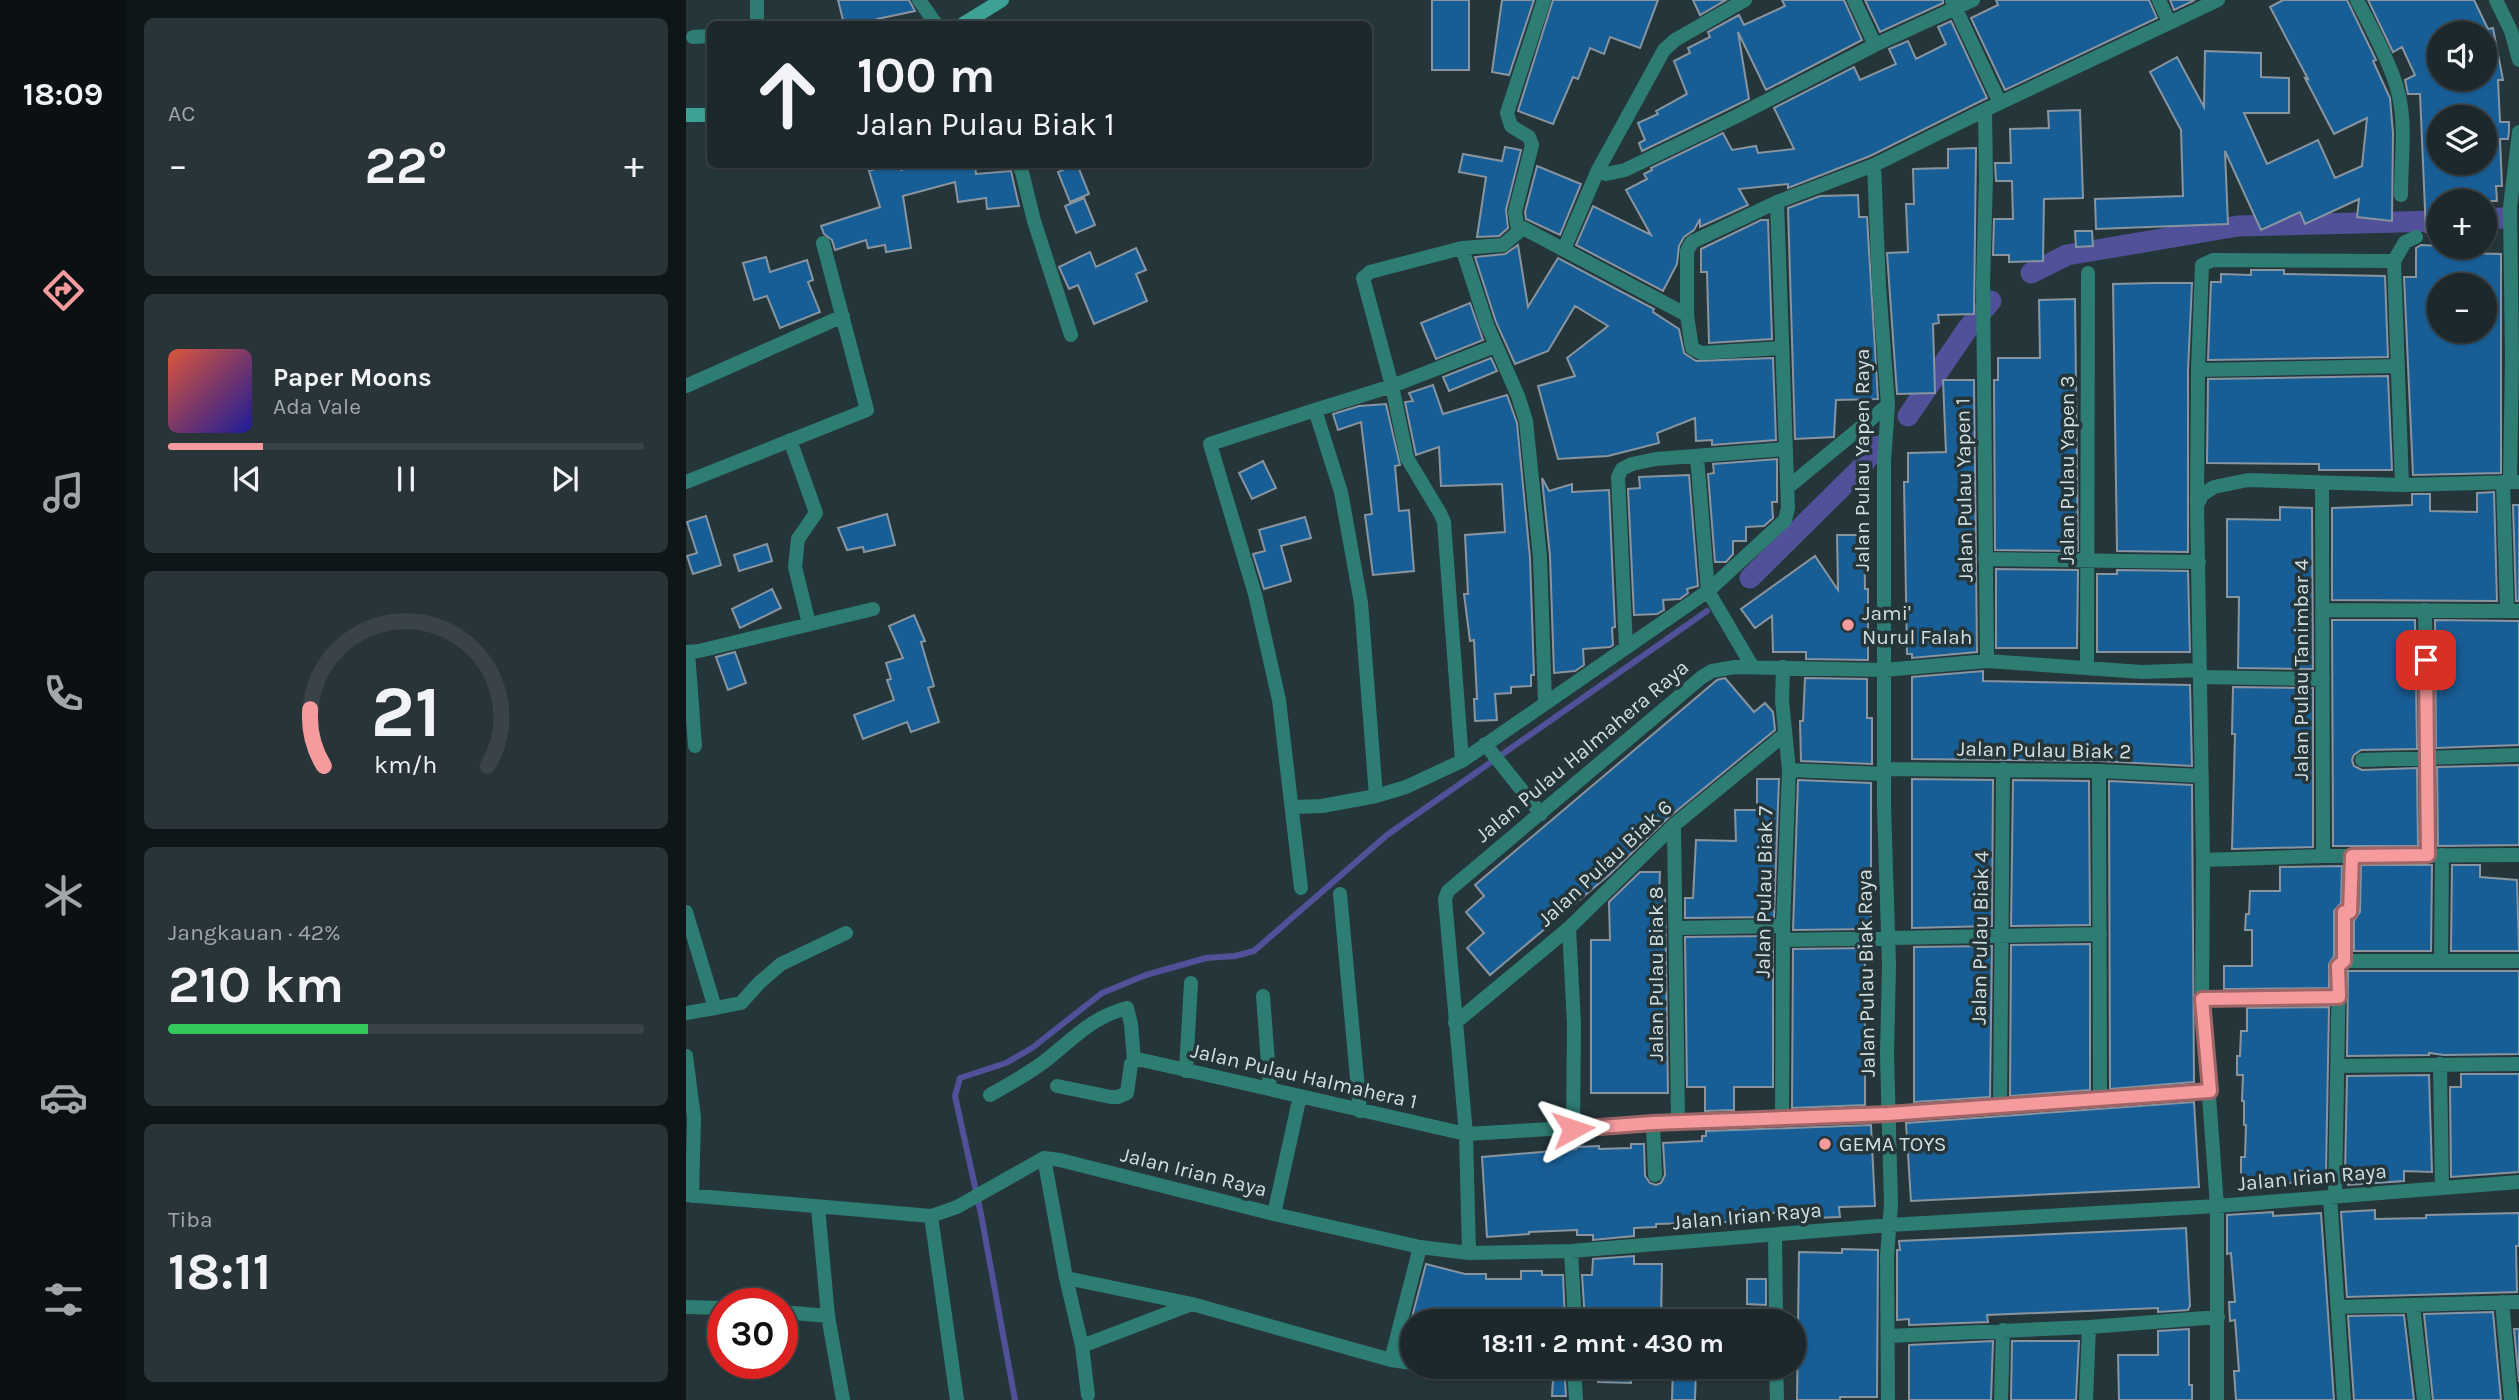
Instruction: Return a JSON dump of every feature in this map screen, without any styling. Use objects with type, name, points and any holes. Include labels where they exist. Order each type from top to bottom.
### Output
[{"type":"street","points":[[757,0],[757,21]]},
{"type":"street","points":[[919,0],[934,21]]},
{"type":"street","points":[[981,19],[1002,0]]},
{"type":"street","points":[[1462,761],[1444,522],[1407,458],[1392,386],[1363,278],[1370,272],[1462,248],[1503,245],[1512,240],[1518,230],[1515,212],[1532,145],[1530,137],[1511,126],[1507,113],[1544,0]]},
{"type":"street","points":[[1564,249],[1598,170],[1664,50],[1675,40],[1745,0]]},
{"type":"street","points":[[1854,0],[1875,45]]},
{"type":"street","points":[[1598,170],[1606,174],[1625,170],[1735,117],[1953,4],[1973,0]]},
{"type":"street","points":[[2159,0],[2169,22]]},
{"type":"street","points":[[1781,348],[1701,353],[1690,345],[1687,315],[1690,244],[1777,202],[1874,165],[2218,0]]},
{"type":"street","points":[[2357,0],[2399,93],[2401,195]]},
{"type":"street","points":[[2496,0],[2511,31],[2519,60]]},
{"type":"street","points":[[1953,4],[2000,103]]},
{"type":"street","points":[[693,37],[707,36]]},
{"type":"street","name":"Jalan Pulau Yapen 1","points":[[1985,110],[1983,319],[1987,661]]},
{"type":"street","points":[[686,115],[707,115]]},
{"type":"street","points":[[2323,610],[2513,611],[2511,482],[2515,358],[2510,207],[2519,132]]},
{"type":"street","name":"Jalan Pulau Yapen Raya","points":[[1874,165],[1888,405],[1884,461],[1884,670]]},
{"type":"street","points":[[1020,168],[1034,221],[1071,335]]},
{"type":"street","points":[[1293,807],[1322,806],[1376,796],[1406,787],[1462,761],[1493,756],[1545,702],[1710,594],[1783,523],[1788,515],[1777,202]]},
{"type":"street","points":[[1518,230],[1526,229],[1687,315]]},
{"type":"street","points":[[2402,485],[2394,261],[2405,242],[2416,237]]},
{"type":"street","points":[[686,482],[867,410],[823,243]]},
{"type":"street","points":[[1462,248],[1495,346],[1518,396],[1526,421],[1540,557],[1545,702]]},
{"type":"street","points":[[2217,1400],[2217,1206],[2202,999],[2203,860],[2197,505],[2200,271],[2202,265],[2213,260],[2394,261]]},
{"type":"street","name":"Jalan Pulau Yapen 3","points":[[2087,667],[2088,273]]},
{"type":"street","points":[[686,386],[843,316]]},
{"type":"street","points":[[1301,888],[1279,700],[1255,594],[1210,444],[1392,386],[1495,346]]},
{"type":"street","points":[[2198,370],[2398,366]]},
{"type":"street","points":[[1787,488],[1888,405]]},
{"type":"street","points":[[1315,410],[1341,492],[1361,603],[1376,796]]},
{"type":"street","points":[[790,440],[816,513],[798,539],[795,567],[809,624]]},
{"type":"street","points":[[1626,647],[1618,477],[1622,470],[1633,464],[1656,459],[1786,449]]},
{"type":"street","points":[[1698,457],[1710,594],[1752,666]]},
{"type":"street","points":[[2197,505],[2203,494],[2214,487],[2248,480],[2402,485],[2511,482]]},
{"type":"street","name":"Jalan Pulau Tanimbar 4","points":[[2322,483],[2323,856]]},
{"type":"street","points":[[1984,559],[2199,562]]},
{"type":"street","points":[[695,746],[687,652],[873,609]]},
{"type":"street","points":[[2425,610],[2428,758],[2441,961]]},
{"type":"street","name":"Jalan Pulau Halmahera Raya","points":[[1469,1253],[1466,1134],[1455,1023],[1446,899],[1448,891],[1702,677],[1723,668],[1752,666],[1884,670],[1987,661],[2158,673],[2323,678]]},
{"type":"street","name":"Jalan Pulau Biak 7","points":[[1782,1118],[1783,933],[1789,770],[1784,735],[1783,667]]},
{"type":"street","name":"Jalan Pulau Biak Raya","points":[[1884,670],[1890,1225],[1887,1266],[1888,1400]]},
{"type":"street","name":"Jalan Pulau Biak 6","points":[[1455,1023],[1569,928],[1674,825],[1784,735]]},
{"type":"street","points":[[2362,760],[2519,755]]},
{"type":"street","points":[[1493,756],[1541,814]]},
{"type":"street","name":"Jalan Pulau Biak 2","points":[[1885,771],[2003,769],[2202,776]]},
{"type":"street","name":"Jalan Pulau Biak 4","points":[[2000,1107],[2003,769]]},
{"type":"street","points":[[1789,770],[1885,771]]},
{"type":"street","points":[[2099,771],[2100,1100]]},
{"type":"street","name":"Jalan Pulau Biak 8","points":[[1674,825],[1678,1122]]},
{"type":"street","points":[[2203,860],[2323,856],[2519,855]]},
{"type":"street","points":[[2343,962],[2344,912],[2350,912],[2352,856]]},
{"type":"street","points":[[1340,894],[1360,1111]]},
{"type":"street","points":[[686,912],[714,1005]]},
{"type":"street","points":[[1569,928],[1574,1024],[1573,1129]]},
{"type":"street","points":[[1677,928],[1888,939],[2100,934]]},
{"type":"street","points":[[686,1013],[714,1005],[741,1003],[781,964],[846,933]]},
{"type":"street","points":[[2344,1400],[2332,1196],[2338,966],[2343,962],[2519,961]]},
{"type":"street","points":[[1186,1071],[1191,983]]},
{"type":"street","points":[[1263,996],[1270,1089]]},
{"type":"street","points":[[2202,999],[2339,997]]},
{"type":"street","points":[[990,1095],[1052,1056],[1084,1027],[1127,1008],[1131,1024],[1133,1061],[1127,1093],[1118,1097],[1057,1086]]},
{"type":"street","points":[[686,1056],[694,1118],[689,1196],[930,1216],[957,1207],[1044,1158],[1066,1278],[1082,1346],[1088,1395]]},
{"type":"street","name":"Jalan Pulau Halmahera 1","points":[[1133,1061],[1142,1060],[1466,1134],[1653,1123],[1888,1114],[2210,1091]]},
{"type":"street","points":[[2440,1064],[2442,1188]]},
{"type":"street","points":[[2337,1066],[2519,1064]]},
{"type":"street","points":[[1274,1214],[1300,1096]]},
{"type":"street","points":[[1653,1123],[1655,1175]]},
{"type":"street","name":"Jalan Irian Raya","points":[[1044,1158],[1420,1247],[1469,1253],[1571,1251],[1890,1225],[2217,1206],[2519,1182]]},
{"type":"street","points":[[818,1206],[828,1316],[842,1396],[826,1400]]},
{"type":"street","points":[[930,1216],[957,1400]]},
{"type":"street","points":[[1775,1235],[1776,1309]]},
{"type":"street","points":[[1391,1360],[1420,1247]]},
{"type":"street","points":[[1571,1251],[1574,1309]]},
{"type":"street","points":[[1066,1278],[1192,1304],[1400,1361]]},
{"type":"street","points":[[2502,1302],[2511,1400]]},
{"type":"street","points":[[2338,1307],[2519,1302]]},
{"type":"street","points":[[1082,1346],[1192,1304]]},
{"type":"street","points":[[2413,1306],[2424,1400]]},
{"type":"street","points":[[686,1307],[707,1308]]},
{"type":"street","points":[[798,1313],[828,1316]]},
{"type":"street","points":[[1889,1336],[2089,1327],[2218,1317]]},
{"type":"street","points":[[2086,1400],[2089,1327]]},
{"type":"street","points":[[2001,1400],[2003,1330]]},
{"type":"street","points":[[1575,1379],[1576,1400]]},
{"type":"street","points":[[1776,1379],[1777,1400]]},
{"type":"building","points":[[838,0],[909,0],[915,11],[877,21],[843,21]]},
{"type":"building","points":[[1432,0],[1469,0],[1469,70],[1432,70]]},
{"type":"building","points":[[1502,0],[1534,0],[1509,75],[1492,72]]},
{"type":"building","points":[[1553,0],[1658,0],[1640,48],[1610,37],[1604,54],[1590,48],[1578,79],[1573,77],[1553,124],[1518,111]]},
{"type":"building","points":[[1693,0],[1726,0],[1700,15]]},
{"type":"building","points":[[1782,0],[1844,0],[1862,40],[1766,90],[1738,32],[1749,99],[1642,151],[1639,143],[1645,140],[1638,123],[1658,114],[1656,111],[1687,94],[1674,61],[1690,53],[1688,48],[1710,37],[1708,32],[1739,15],[1744,25],[1785,6]]},
{"type":"building","points":[[1865,0],[1943,0],[1943,3],[1880,32]]},
{"type":"building","points":[[1996,0],[2149,0],[2157,18],[2005,90],[1971,18],[1998,5]]},
{"type":"building","points":[[2170,0],[2195,0],[2174,10]]},
{"type":"building","points":[[2283,0],[2347,0],[2376,60],[2373,61],[2390,98],[2393,133],[2392,221],[2357,217],[2359,199],[2305,224],[2300,212],[2261,230],[2225,151],[2228,224],[2096,229],[2095,199],[2183,196],[2181,130],[2150,72],[2177,57],[2204,107],[2205,51],[2261,53],[2261,77],[2289,78],[2289,113],[2244,113],[2267,164],[2318,140],[2335,178],[2362,166],[2367,118],[2334,134],[2270,7]]},
{"type":"building","points":[[2368,0],[2474,0],[2484,21],[2427,21],[2427,91],[2497,91],[2497,49],[2503,80],[2498,80],[2500,122],[2509,122],[2508,139],[2500,139],[2502,186],[2496,186],[2496,189],[2427,189],[2427,232],[2420,94],[2408,94],[2405,80],[2415,75],[2402,47],[2393,52]]},
{"type":"building","points":[[1951,21],[1987,98],[1870,156],[1788,188],[1788,184],[1739,189],[1748,205],[1700,227],[1700,219],[1679,246],[1677,264],[1663,291],[1576,245],[1593,206],[1651,235],[1626,190],[1647,179],[1644,174],[1652,170],[1651,168],[1723,133],[1732,150],[1756,146],[1758,153],[1794,149],[1774,108],[1854,67],[1860,80],[1896,64],[1889,49],[1908,41],[1916,59],[1946,44],[1938,27]]},
{"type":"building","points":[[2080,110],[2083,198],[2044,199],[2043,261],[2009,262],[2009,255],[1993,255],[1994,219],[2013,219],[2012,181],[1996,181],[1995,163],[2011,163],[2010,129],[2049,128],[2048,111]]},
{"type":"building","points":[[1505,147],[1521,150],[1506,210],[1508,228],[1499,236],[1477,237],[1486,177],[1459,172],[1463,154],[1502,161]]},
{"type":"building","points":[[1976,148],[1974,314],[1938,315],[1939,323],[1933,324],[1935,393],[1897,394],[1887,253],[1908,252],[1906,204],[1914,204],[1913,169],[1948,168],[1948,149]]},
{"type":"building","points":[[1537,166],[1581,184],[1560,235],[1526,219],[1525,212]]},
{"type":"building","points":[[878,168],[975,168],[976,174],[1011,171],[1019,206],[987,209],[986,198],[958,202],[955,182],[903,196],[911,248],[886,252],[885,245],[868,248],[866,240],[835,250],[832,240],[824,234],[821,226],[880,207],[869,171]]},
{"type":"building","points":[[1068,168],[1079,168],[1089,194],[1070,202],[1058,172]]},
{"type":"building","points":[[1858,195],[1859,217],[1867,217],[1878,399],[1836,400],[1834,437],[1795,439],[1788,208],[1820,196]]},
{"type":"building","points":[[1084,198],[1095,225],[1076,233],[1065,206]]},
{"type":"building","points":[[1761,220],[1768,220],[1772,339],[1709,343],[1707,272],[1701,272],[1701,249]]},
{"type":"building","points":[[2075,231],[2092,231],[2093,246],[2076,247]]},
{"type":"building","points":[[1518,245],[1528,307],[1558,258],[1654,309],[1653,312],[1679,329],[1684,353],[1696,361],[1773,358],[1776,440],[1712,445],[1712,440],[1696,441],[1695,418],[1657,433],[1659,443],[1608,456],[1558,459],[1538,386],[1575,376],[1567,358],[1608,326],[1575,306],[1548,351],[1515,364],[1496,322],[1475,257],[1505,254]]},
{"type":"building","points":[[2421,245],[2427,245],[2427,259],[2497,259],[2497,254],[2501,254],[2501,473],[2413,475],[2404,277],[2416,277],[2416,248]]},
{"type":"building","points":[[1136,248],[1146,270],[1136,274],[1147,301],[1094,324],[1078,285],[1069,289],[1059,267],[1090,252],[1096,267]]},
{"type":"building","points":[[766,257],[770,272],[807,260],[813,280],[808,282],[820,312],[780,328],[767,296],[754,300],[743,263]]},
{"type":"building","points":[[2251,270],[2284,270],[2284,274],[2385,276],[2388,357],[2208,360],[2211,282],[2221,282],[2221,274],[2251,275]]},
{"type":"building","points":[[2192,283],[2188,370],[2188,552],[2117,551],[2113,284]]},
{"type":"building","points":[[2075,299],[2078,551],[1995,550],[1994,380],[1998,380],[1998,358],[2040,358],[2039,300]]},
{"type":"building","points":[[1470,303],[1483,340],[1436,359],[1421,323]]},
{"type":"building","points":[[1491,358],[1497,371],[1449,391],[1443,377]]},
{"type":"building","points":[[2388,376],[2392,470],[2319,470],[2319,464],[2207,463],[2208,379]]},
{"type":"building","points":[[1943,380],[1974,380],[1977,652],[1912,658],[1912,654],[1907,654],[1904,482],[1908,482],[1908,453],[1946,452]]},
{"type":"building","points":[[1433,385],[1443,414],[1507,395],[1517,423],[1530,558],[1534,675],[1531,675],[1531,686],[1511,687],[1511,693],[1495,694],[1497,720],[1475,721],[1474,699],[1477,699],[1474,640],[1470,641],[1464,594],[1468,594],[1465,535],[1505,532],[1502,484],[1441,486],[1439,447],[1416,455],[1405,402],[1413,401],[1409,393]]},
{"type":"building","points":[[1386,404],[1400,465],[1395,466],[1399,511],[1409,510],[1414,571],[1373,575],[1365,515],[1372,514],[1361,422],[1338,430],[1333,414],[1359,406]]},
{"type":"building","points":[[1777,459],[1777,502],[1772,502],[1773,518],[1764,526],[1746,527],[1746,541],[1733,541],[1733,554],[1726,562],[1715,562],[1708,474],[1714,473],[1713,464]]},
{"type":"building","points":[[1263,461],[1276,488],[1252,499],[1239,473]]},
{"type":"building","points":[[1689,475],[1698,586],[1687,589],[1688,593],[1680,599],[1663,600],[1664,610],[1657,614],[1634,615],[1628,489],[1640,488],[1639,477]]},
{"type":"building","points":[[1542,478],[1549,491],[1572,484],[1572,492],[1609,490],[1615,627],[1612,628],[1613,645],[1583,649],[1584,665],[1575,671],[1554,673],[1550,556]]},
{"type":"building","points":[[2494,492],[2497,601],[2332,600],[2332,508],[2412,505],[2412,494],[2430,494],[2430,511],[2477,512],[2477,493]]},
{"type":"building","points":[[2513,505],[2519,505],[2519,601],[2516,601]]},
{"type":"building","points":[[2280,507],[2312,508],[2313,669],[2238,668],[2239,597],[2227,597],[2227,519],[2280,520]]},
{"type":"building","points":[[887,514],[895,545],[864,552],[863,547],[847,550],[838,528]]},
{"type":"building","points":[[706,516],[721,565],[693,574],[687,556],[697,553],[687,522]]},
{"type":"building","points":[[1305,517],[1311,538],[1281,546],[1291,581],[1264,589],[1253,554],[1265,551],[1259,530]]},
{"type":"building","points":[[1837,535],[1864,535],[1865,589],[1868,589],[1868,660],[1806,659],[1806,652],[1773,652],[1772,616],[1755,628],[1741,609],[1815,556],[1838,590]]},
{"type":"building","points":[[767,544],[772,561],[739,571],[734,555]]},
{"type":"building","points":[[1996,569],[2078,570],[2077,648],[1996,648]]},
{"type":"building","points":[[2117,570],[2188,571],[2190,652],[2097,652],[2097,574],[2117,574]]},
{"type":"building","points":[[772,589],[781,608],[740,628],[732,609]]},
{"type":"building","points":[[914,615],[925,641],[921,642],[934,686],[928,688],[939,722],[911,732],[907,722],[863,739],[854,715],[894,700],[887,680],[891,679],[886,663],[903,658],[889,626]]},
{"type":"building","points":[[2332,620],[2415,620],[2417,749],[2361,750],[2352,760],[2354,766],[2362,770],[2417,768],[2418,846],[2333,846]]},
{"type":"building","points":[[2435,620],[2519,621],[2519,745],[2436,748]]},
{"type":"building","points":[[735,652],[746,683],[728,690],[716,657]]},
{"type":"building","points":[[1983,671],[1983,681],[2190,685],[2192,766],[2099,761],[1912,759],[1912,677]]},
{"type":"building","points":[[1725,678],[1754,712],[1765,703],[1773,712],[1775,730],[1668,818],[1609,875],[1490,975],[1467,948],[1484,933],[1466,912],[1484,896],[1475,885],[1717,680]]},
{"type":"building","points":[[1805,678],[1867,679],[1867,718],[1872,718],[1872,764],[1801,761],[1800,721],[1803,721]]},
{"type":"building","points":[[2233,687],[2313,688],[2313,847],[2232,849],[2235,734],[2232,734]]},
{"type":"building","points":[[2519,765],[2519,845],[2438,846],[2437,767]]},
{"type":"building","points":[[1757,779],[1779,779],[1774,917],[1685,918],[1685,898],[1693,898],[1696,840],[1736,841],[1735,810],[1757,810]]},
{"type":"building","points":[[1912,779],[1993,780],[1992,926],[1912,928]]},
{"type":"building","points":[[1798,780],[1871,783],[1871,929],[1793,930]]},
{"type":"building","points":[[2013,780],[2089,781],[2090,925],[2011,926]]},
{"type":"building","points":[[2109,781],[2192,785],[2194,1082],[2110,1089]]},
{"type":"building","points":[[2361,865],[2432,865],[2431,951],[2354,951],[2354,921],[2360,912]]},
{"type":"building","points":[[2452,865],[2480,865],[2480,877],[2517,880],[2519,951],[2451,951]]},
{"type":"building","points":[[2342,866],[2341,903],[2334,911],[2334,956],[2329,964],[2329,988],[2224,989],[2224,966],[2252,966],[2252,930],[2245,930],[2250,891],[2280,891],[2280,867]]},
{"type":"building","points":[[1640,872],[1660,872],[1659,898],[1665,898],[1668,1093],[1591,1093],[1591,940],[1610,940],[1609,902]]},
{"type":"building","points":[[1773,936],[1773,1087],[1734,1087],[1734,1110],[1705,1111],[1705,1087],[1687,1087],[1685,937]]},
{"type":"building","points":[[2090,944],[2090,1090],[2010,1096],[2011,945]]},
{"type":"building","points":[[1992,946],[1990,1097],[1914,1102],[1914,947]]},
{"type":"building","points":[[1865,948],[1865,1105],[1792,1108],[1793,949]]},
{"type":"building","points":[[2348,971],[2519,971],[2519,1054],[2347,1056]]},
{"type":"building","points":[[2329,1007],[2326,1173],[2293,1170],[2293,1183],[2241,1182],[2241,1157],[2245,1157],[2246,1125],[2242,1101],[2243,1075],[2237,1075],[2237,1056],[2240,1056],[2241,1031],[2247,1031],[2247,1008]]},
{"type":"building","points":[[2461,1074],[2519,1074],[2519,1172],[2451,1177],[2450,1087],[2461,1087]]},
{"type":"building","points":[[2429,1075],[2432,1172],[2404,1171],[2404,1181],[2348,1185],[2348,1175],[2345,1175],[2347,1076]]},
{"type":"building","points":[[2194,1102],[2199,1187],[1911,1201],[1906,1123]]},
{"type":"building","points":[[1871,1125],[1875,1206],[1839,1207],[1840,1217],[1814,1218],[1814,1211],[1781,1212],[1764,1214],[1764,1219],[1656,1224],[1656,1227],[1634,1228],[1634,1236],[1593,1240],[1593,1235],[1577,1235],[1577,1230],[1487,1237],[1482,1157],[1576,1147],[1631,1148],[1631,1144],[1644,1144],[1645,1176],[1650,1183],[1656,1185],[1661,1183],[1665,1175],[1663,1143],[1702,1141],[1706,1131]]},
{"type":"building","points":[[2375,1210],[2375,1219],[2519,1213],[2519,1246],[2516,1246],[2517,1292],[2347,1297],[2341,1212]]},
{"type":"building","points":[[2273,1212],[2273,1216],[2321,1213],[2334,1400],[2236,1400],[2234,1371],[2239,1371],[2235,1320],[2230,1321],[2229,1302],[2235,1302],[2231,1253],[2227,1254],[2227,1215]]},
{"type":"building","points":[[2186,1228],[2188,1310],[2158,1312],[2158,1308],[1987,1315],[1988,1322],[1909,1325],[1909,1319],[1897,1320],[1899,1241]]},
{"type":"building","points":[[1842,1249],[1878,1250],[1877,1397],[1797,1400],[1797,1379],[1806,1379],[1806,1309],[1798,1309],[1799,1252],[1842,1253]]},
{"type":"building","points":[[1634,1256],[1634,1264],[1662,1264],[1661,1309],[1584,1309],[1582,1275],[1592,1275],[1593,1259]]},
{"type":"building","points":[[1426,1264],[1465,1274],[1486,1274],[1486,1279],[1521,1279],[1521,1271],[1563,1275],[1564,1309],[1414,1309]]},
{"type":"building","points":[[1747,1279],[1766,1279],[1766,1305],[1747,1304]]},
{"type":"building","points":[[2493,1312],[2501,1400],[2433,1400],[2424,1314]]},
{"type":"building","points":[[2404,1315],[2414,1400],[2354,1400],[2348,1316]]},
{"type":"building","points":[[2189,1329],[2189,1385],[2192,1385],[2192,1400],[2119,1400],[2118,1355],[2158,1355],[2158,1331]]},
{"type":"building","points":[[2514,1329],[2519,1329],[2519,1382]]},
{"type":"building","points":[[1993,1341],[1991,1400],[1909,1400],[1909,1345]]},
{"type":"building","points":[[2012,1341],[2079,1341],[2076,1400],[2011,1400]]},
{"type":"building","points":[[1553,1379],[1565,1380],[1566,1396],[1552,1396]]},
{"type":"building","points":[[1598,1379],[1631,1379],[1631,1383],[1598,1382]]},
{"type":"building","points":[[1673,1379],[1696,1379],[1695,1400],[1672,1400]]},
{"type":"waterway","points":[[2497,218],[2503,218]]},
{"type":"waterway","points":[[2031,273],[2067,255],[2238,226],[2427,221]]},
{"type":"waterway","points":[[1908,416],[1968,328],[1991,301]]},
{"type":"waterway","points":[[1750,578],[1860,469],[1876,446]]},
{"type":"waterway","points":[[1015,1400],[981,1214],[955,1096],[960,1078],[1006,1063],[1032,1048],[1102,993],[1146,975],[1206,958],[1235,956],[1254,951],[1387,835],[1707,611]]},
{"type":"place","name":"Jami' Nurul Falah","points":[[1848,625]]},
{"type":"place","name":"GEMA TOYS","points":[[1825,1144]]},
{"type":"route","points":[[1573,1129],[1610,1125],[1888,1114],[2210,1091],[2202,999],[2339,997],[2338,966],[2344,961],[2344,912],[2350,912],[2352,856],[2428,855],[2426,660]]}]
